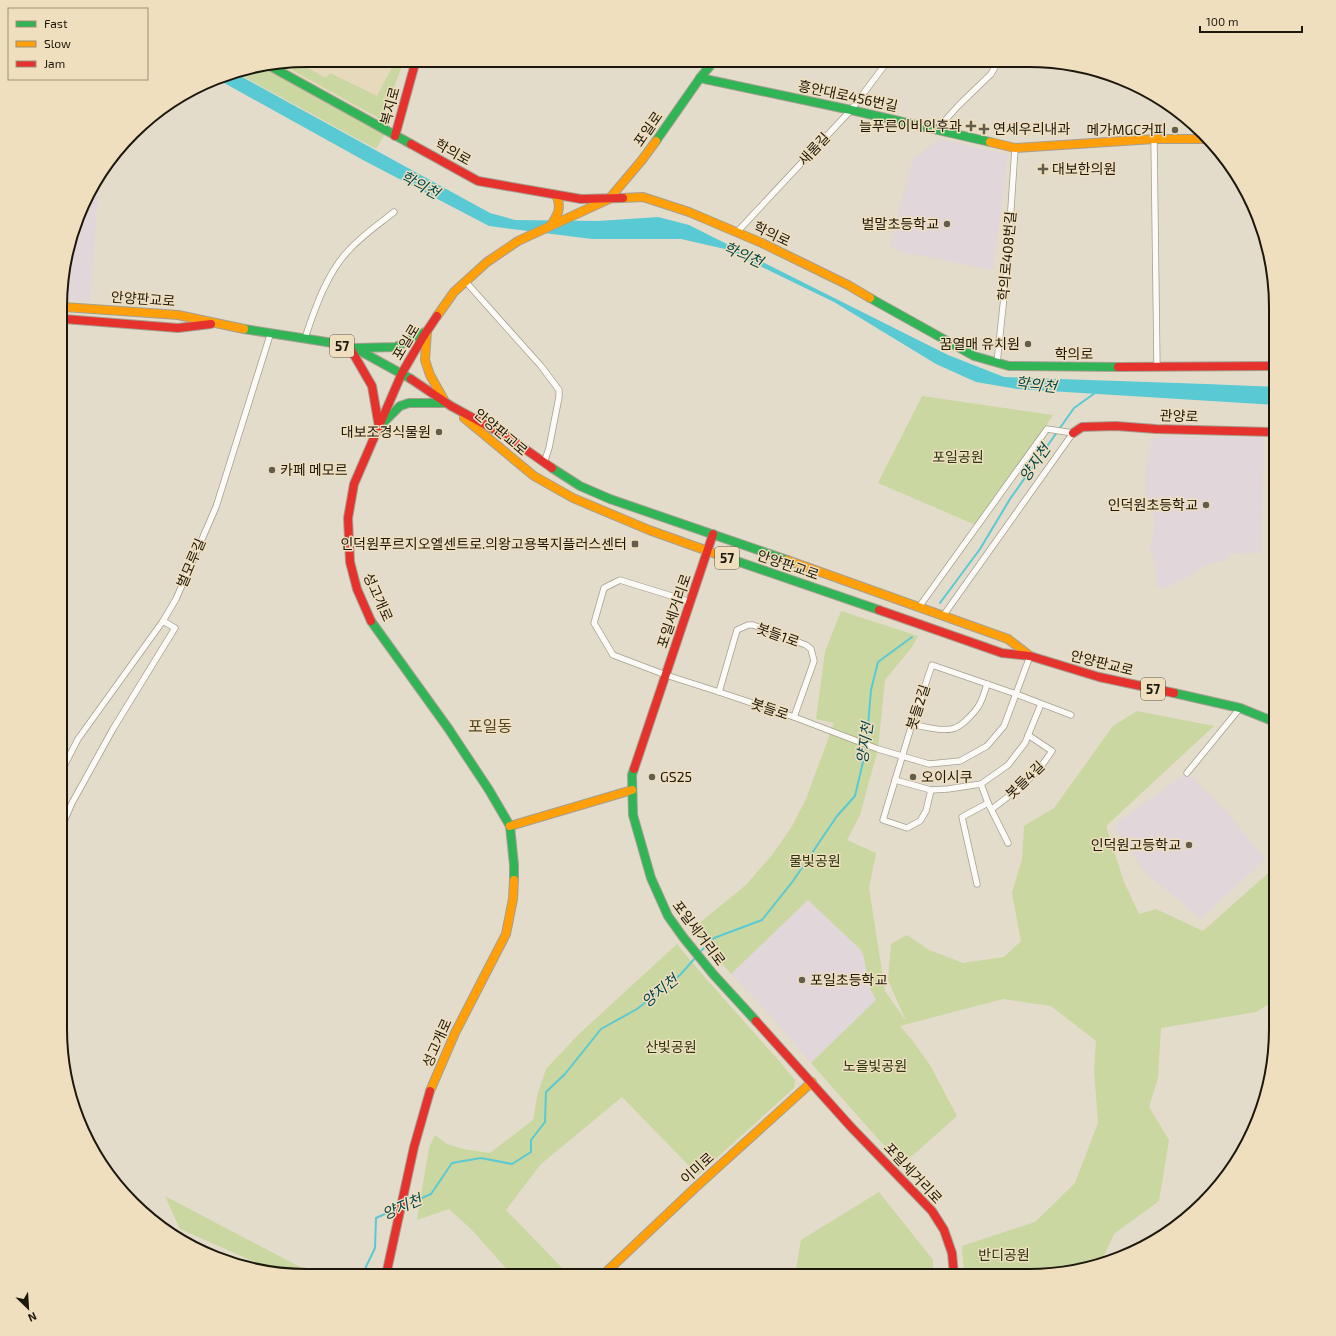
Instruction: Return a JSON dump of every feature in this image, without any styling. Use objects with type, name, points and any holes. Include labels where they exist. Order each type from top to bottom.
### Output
[{"type":"street","name":"복지로","points":[[395,136],[414,67]]},
{"type":"street","name":"포일로","points":[[402,373],[427,331],[454,292],[487,262],[518,241],[609,199],[642,160],[709,67]]},
{"type":"street","name":"새롬길","points":[[737,232],[851,110],[883,67]]},
{"type":"street","points":[[937,129],[991,74],[995,67]]},
{"type":"street","name":"학의로","points":[[276,69],[478,181],[558,198],[609,199],[643,197],[689,212],[762,243],[848,285],[974,356],[997,363],[1009,366],[1025,367],[1269,366]]},
{"type":"street","name":"흥안대로456번길","points":[[700,78],[937,129],[1015,148],[1154,139],[1201,139]]},
{"type":"street","points":[[1154,139],[1157,366]]},
{"type":"street","name":"학의로408번길","points":[[997,363],[1015,148]]},
{"type":"street","points":[[550,225],[558,216],[560,207],[558,198]]},
{"type":"street","points":[[305,338],[314,311],[332,272],[350,248],[394,212]]},
{"type":"street","points":[[466,282],[541,366],[559,390],[549,448],[544,463]]},
{"type":"street","name":"안양판교로","points":[[67,307],[178,315],[333,343],[362,352],[402,373],[449,405],[508,437],[544,463],[580,486],[660,517],[713,534],[1008,639],[1030,656]]},
{"type":"street","name":"안양판교로","points":[[67,319],[178,328],[218,323]]},
{"type":"street","points":[[379,427],[372,386],[350,348],[396,347],[427,331]]},
{"type":"street","points":[[427,331],[425,347],[426,360],[432,378],[449,405]]},
{"type":"street","name":"벌모루길","points":[[67,760],[78,739],[163,621],[176,599],[216,507],[272,332]]},
{"type":"street","name":"성고개로","points":[[388,1269],[414,1147],[428,1097],[455,1033],[506,934],[513,899],[514,865],[510,826],[489,790],[448,728],[372,621],[357,589],[350,562],[348,518],[354,484],[402,373]]},
{"type":"street","points":[[379,427],[400,406],[409,403],[449,405]]},
{"type":"street","name":"안양판교로","points":[[449,405],[534,476],[573,498],[649,530],[1002,653],[1030,656],[1099,677],[1240,708],[1269,719]]},
{"type":"street","name":"관양로","points":[[1073,433],[1082,427],[1116,426],[1156,429],[1269,432]]},
{"type":"street","points":[[919,607],[1047,429],[1073,433],[943,616]]},
{"type":"street","name":"포일세거리로","points":[[713,534],[691,602],[637,756],[632,775],[633,815],[651,878],[668,916],[695,952],[812,1082],[851,1128],[895,1170],[932,1211],[944,1230],[952,1253],[953,1269]]},
{"type":"street","name":"봇들로","points":[[691,602],[620,580],[604,588],[594,623],[613,654],[666,675],[794,717],[902,757],[928,764],[960,761],[987,746],[1004,726],[1030,656]]},
{"type":"street","points":[[67,814],[113,729],[175,628],[163,621]]},
{"type":"street","name":"봇들1로","points":[[719,692],[736,630],[748,625],[753,625],[806,645],[811,649],[814,661],[794,717]]},
{"type":"street","name":"봇들2길","points":[[931,790],[926,811],[920,821],[907,828],[883,820],[912,724],[932,665],[1071,715]]},
{"type":"street","points":[[912,724],[921,727],[938,729],[955,728],[979,707],[987,684]]},
{"type":"street","points":[[895,780],[931,790],[981,784],[1008,765],[1024,743],[1041,704]]},
{"type":"street","points":[[1187,773],[1240,708]]},
{"type":"street","name":"봇들4길","points":[[992,809],[1031,778],[1052,751],[1028,735]]},
{"type":"street","name":"봇들4길","points":[[981,784],[988,803],[1008,843]]},
{"type":"street","points":[[510,826],[632,790]]},
{"type":"street","name":"봇들4길","points":[[977,884],[962,817],[988,803]]},
{"type":"street","name":"이미로","points":[[610,1269],[696,1187],[812,1082]]},
{"type":"shaded area","points":[[402,67],[382,121],[284,68]]},
{"type":"shaded area","name":"벌말초등학교","points":[[939,139],[1008,154],[993,270],[906,253],[890,247],[912,161]]},
{"type":"shaded area","points":[[95,195],[98,195],[90,302],[67,300],[69,276],[75,245],[85,215]]},
{"type":"shaded area","name":"인덕원초등학교","points":[[1158,436],[1264,437],[1261,553],[1228,554],[1228,560],[1207,564],[1189,576],[1163,589],[1156,585],[1156,565],[1150,547],[1154,532],[1154,515],[1145,495],[1145,468],[1152,440]]},
{"type":"shaded area","name":"인덕원고등학교","points":[[1187,773],[1228,814],[1265,859],[1201,919],[1146,873],[1115,830],[1117,823]]},
{"type":"shaded area","name":"포일초등학교","points":[[808,900],[861,950],[869,986],[876,1000],[811,1063],[772,1017],[731,974]]},
{"type":"green space","points":[[306,67],[326,78],[330,73],[377,96],[392,67],[401,67],[382,120],[292,70],[293,68]]},
{"type":"green space","points":[[270,70],[385,134],[376,149],[242,76]]},
{"type":"green space","name":"포일공원","points":[[922,396],[1053,415],[978,526],[878,483]]},
{"type":"green space","points":[[841,611],[918,636],[912,647],[885,680],[878,749],[860,815],[847,840],[876,853],[869,888],[885,991],[906,1021],[888,980],[891,944],[907,935],[929,950],[963,963],[1004,957],[1021,941],[1012,893],[1022,859],[1024,826],[1054,808],[1113,726],[1137,711],[1214,726],[1106,826],[1124,882],[1139,914],[1156,909],[1203,931],[1269,872],[1269,1004],[1256,1012],[1161,1028],[1158,1078],[1149,1107],[1169,1140],[1159,1201],[1114,1234],[1103,1257],[1060,1267],[1029,1269],[964,1269],[962,1246],[1035,1222],[1075,1183],[1098,1123],[1094,1070],[1096,1041],[1051,1006],[1003,999],[900,1026],[930,1065],[957,1116],[903,1164],[879,1140],[811,1063],[876,1000],[869,986],[861,950],[808,900],[731,974],[692,929],[746,885],[772,855],[791,828],[806,799],[834,723],[816,719],[825,652]]},
{"type":"green space","name":"산빛공원","points":[[677,944],[795,1080],[794,1088],[698,1175],[622,1097],[541,1164],[506,1210],[563,1269],[507,1269],[471,1229],[449,1209],[417,1220],[429,1148],[435,1135],[447,1144],[463,1149],[490,1153],[533,1120],[538,1093],[546,1069],[579,1034]]},
{"type":"green space","points":[[879,1192],[933,1260],[933,1269],[796,1269],[801,1240]]},
{"type":"green space","points":[[165,1196],[303,1269],[276,1267],[257,1263],[180,1229]]},
{"type":"water","name":"학의천","points":[[241,76],[490,213],[515,220],[598,221],[658,217],[689,225],[948,355],[1004,377],[1269,387],[1269,405],[1017,389],[976,382],[936,364],[834,302],[725,249],[681,239],[592,239],[489,226],[363,160],[223,82]]},
{"type":"waterway","name":"양지천","points":[[940,603],[980,549],[1010,499],[1074,408],[1095,393]]},
{"type":"waterway","name":"양지천","points":[[699,953],[714,938],[762,920],[793,881],[837,816],[855,796],[866,749],[871,690],[878,662],[912,637]]},
{"type":"waterway","name":"양지천","points":[[404,1206],[431,1194],[452,1163],[481,1158],[512,1164],[531,1152],[531,1140],[545,1122],[546,1092],[565,1074],[601,1029],[637,1009],[680,975],[696,957]]},
{"type":"waterway","name":"양지천","points":[[365,1269],[375,1248],[376,1218],[398,1208]]},
{"type":"traffic: fast","points":[[656,141],[709,67]]},
{"type":"traffic: fast","points":[[276,69],[411,144]]},
{"type":"traffic: fast","points":[[700,78],[851,110],[990,142]]},
{"type":"traffic: fast","points":[[870,298],[974,356],[1009,366],[1118,367]]},
{"type":"traffic: fast","points":[[244,329],[333,343],[362,352],[411,379]]},
{"type":"traffic: fast","points":[[356,348],[396,347],[427,331]]},
{"type":"traffic: fast","points":[[379,427],[400,406],[409,403],[446,403]]},
{"type":"traffic: fast","points":[[552,468],[580,486],[610,499],[787,560]]},
{"type":"traffic: fast","points":[[719,555],[879,610]]},
{"type":"traffic: fast","points":[[371,621],[448,728],[489,790],[510,826],[514,880]]},
{"type":"traffic: fast","points":[[1174,693],[1240,708],[1269,720]]},
{"type":"traffic: fast","points":[[634,769],[632,775],[633,815],[651,878],[668,916],[713,974],[756,1021]]},
{"type":"traffic: slow","points":[[990,142],[1015,148],[1154,139],[1201,139]]},
{"type":"traffic: slow","points":[[437,316],[454,292],[487,262],[518,241],[609,199],[656,141]]},
{"type":"traffic: slow","points":[[551,225],[556,218],[559,207],[556,195]]},
{"type":"traffic: slow","points":[[623,198],[643,197],[689,212],[762,243],[848,285],[870,298]]},
{"type":"traffic: slow","points":[[67,307],[178,315],[244,329]]},
{"type":"traffic: slow","points":[[427,331],[425,360],[430,375],[444,400]]},
{"type":"traffic: slow","points":[[464,418],[534,476],[573,498],[649,530],[719,555]]},
{"type":"traffic: slow","points":[[787,560],[1008,639],[1030,656]]},
{"type":"traffic: slow","points":[[510,826],[632,790]]},
{"type":"traffic: slow","points":[[430,1091],[455,1033],[506,934],[513,899],[514,880]]},
{"type":"traffic: slow","points":[[609,1269],[696,1187],[812,1082]]},
{"type":"traffic: jam","points":[[395,136],[414,67]]},
{"type":"traffic: jam","points":[[411,144],[478,181],[581,199],[623,198]]},
{"type":"traffic: jam","points":[[371,621],[357,589],[350,562],[348,518],[354,484],[402,373],[437,316]]},
{"type":"traffic: jam","points":[[67,319],[178,328],[211,324]]},
{"type":"traffic: jam","points":[[350,348],[372,386],[379,427]]},
{"type":"traffic: jam","points":[[1118,367],[1269,366]]},
{"type":"traffic: jam","points":[[411,379],[451,406],[508,437],[552,468]]},
{"type":"traffic: jam","points":[[1073,433],[1082,427],[1116,426],[1156,429],[1269,432]]},
{"type":"traffic: jam","points":[[634,769],[713,534]]},
{"type":"traffic: jam","points":[[879,610],[1002,653],[1030,656],[1099,677],[1174,693]]},
{"type":"traffic: jam","points":[[756,1021],[851,1127],[932,1211],[944,1230],[952,1253],[953,1269]]},
{"type":"traffic: jam","points":[[387,1269],[414,1147],[430,1091]]},
{"type":"place","name":"늘푸른이비인후과","points":[[971,126]]},
{"type":"place","name":"연세우리내과","points":[[984,129]]},
{"type":"place","name":"메가MGC커피","points":[[1175,130]]},
{"type":"place","name":"대보한의원","points":[[1043,169]]},
{"type":"place","name":"벌말초등학교","points":[[947,224]]},
{"type":"place","name":"꿈열매 유치원","points":[[1028,344]]},
{"type":"place","name":"대보조경식물원","points":[[439,432]]},
{"type":"place","name":"카페 메모르","points":[[272,470]]},
{"type":"place","name":"인덕원초등학교","points":[[1206,505]]},
{"type":"place","name":"인덕원푸르지오엘센트로.의왕고용복지플러스센터","points":[[635,544]]},
{"type":"place","name":"GS25","points":[[652,777]]},
{"type":"place","name":"오이시쿠","points":[[913,777]]},
{"type":"place","name":"인덕원고등학교","points":[[1189,845]]},
{"type":"place","name":"포일초등학교","points":[[802,980]]},
{"type":"district","name":"포일동","points":[[490,726]]},
{"type":"park label","name":"물빛공원","points":[[815,861]]},
{"type":"park label","name":"노을빛공원","points":[[875,1066]]},
{"type":"park label","name":"반디공원","points":[[1004,1255]]}]
